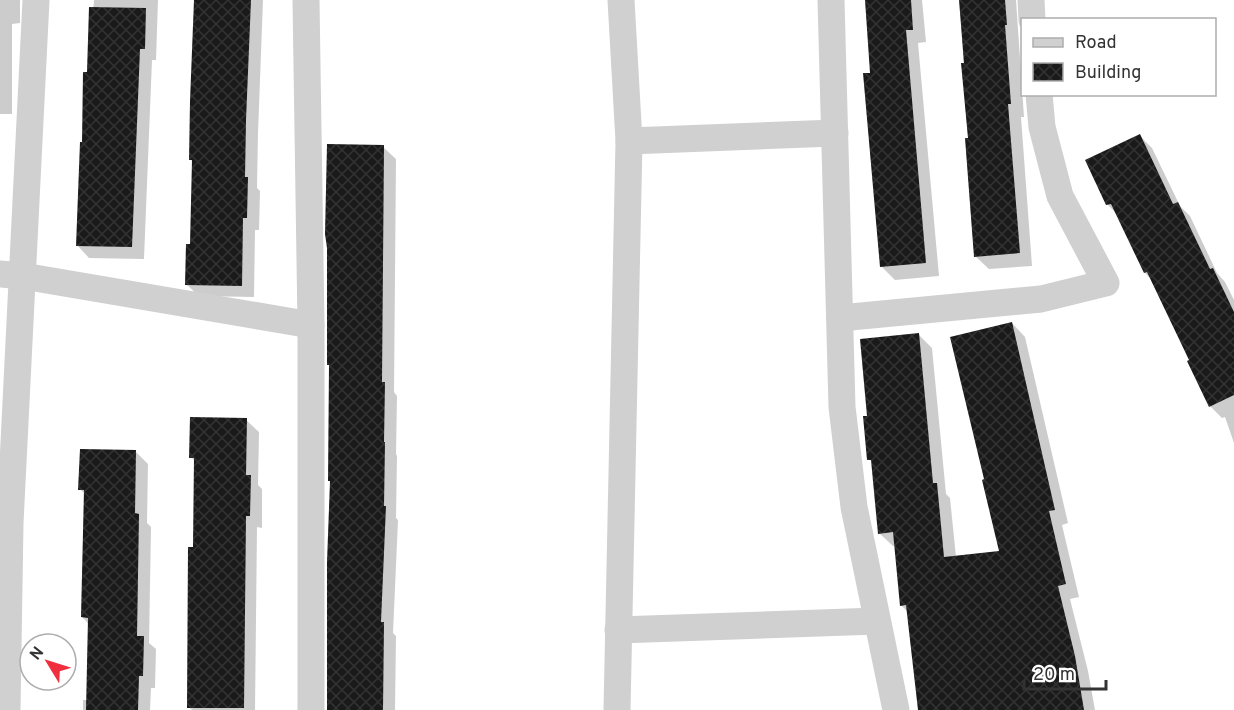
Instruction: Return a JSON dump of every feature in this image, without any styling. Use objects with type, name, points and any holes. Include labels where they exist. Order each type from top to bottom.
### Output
[{"type":"street","points":[[7,710],[5,522],[11,275],[36,0]]},
{"type":"street","points":[[306,0],[311,325],[311,710]]},
{"type":"street","points":[[617,710],[629,141],[621,0]]},
{"type":"street","points":[[831,0],[842,407],[854,507],[896,710]]},
{"type":"street","points":[[1031,0],[1032,18]]},
{"type":"street","points":[[840,318],[1041,299],[1106,283],[1060,196],[1042,127],[1039,96]]},
{"type":"street","points":[[629,141],[835,133]]},
{"type":"street","points":[[11,275],[311,325]]},
{"type":"street","points":[[618,630],[877,621]]},
{"type":"building","points":[[194,0],[251,0],[246,120],[247,218],[243,218],[242,286],[185,285],[186,244],[190,244],[192,160],[189,160]]},
{"type":"building","points":[[865,0],[911,0],[913,30],[906,30],[926,263],[880,267],[863,73],[870,73]]},
{"type":"building","points":[[959,0],[1005,0],[1011,104],[1008,104],[1020,253],[974,257],[965,138],[968,138],[961,63],[964,63]]},
{"type":"building","points":[[89,7],[146,8],[145,49],[140,49],[132,247],[76,246],[80,142],[82,142],[83,72],[87,72]]},
{"type":"building","points":[[1140,134],[1173,204],[1178,202],[1210,269],[1213,268],[1234,312],[1234,395],[1209,407],[1147,272],[1144,273],[1111,204],[1106,205],[1085,160]]},
{"type":"building","points":[[327,144],[384,145],[382,382],[385,382],[384,506],[386,506],[381,622],[384,622],[383,710],[327,710],[327,562],[330,481],[328,481],[329,365],[327,365],[325,234]]},
{"type":"building","points":[[1012,322],[1055,510],[1049,511],[1066,584],[1058,586],[1075,656],[1084,710],[918,710],[906,605],[900,606],[893,532],[878,534],[871,460],[867,460],[863,416],[867,416],[860,339],[919,333],[933,483],[937,483],[944,557],[999,551],[950,337]]},
{"type":"building","points":[[190,417],[247,418],[246,475],[251,475],[250,516],[246,516],[244,708],[187,708],[188,547],[193,547],[194,458],[189,458]]},
{"type":"building","points":[[80,449],[136,450],[135,513],[139,514],[137,636],[144,636],[143,676],[139,676],[138,710],[86,710],[88,618],[81,617],[84,490],[78,490]]}]
